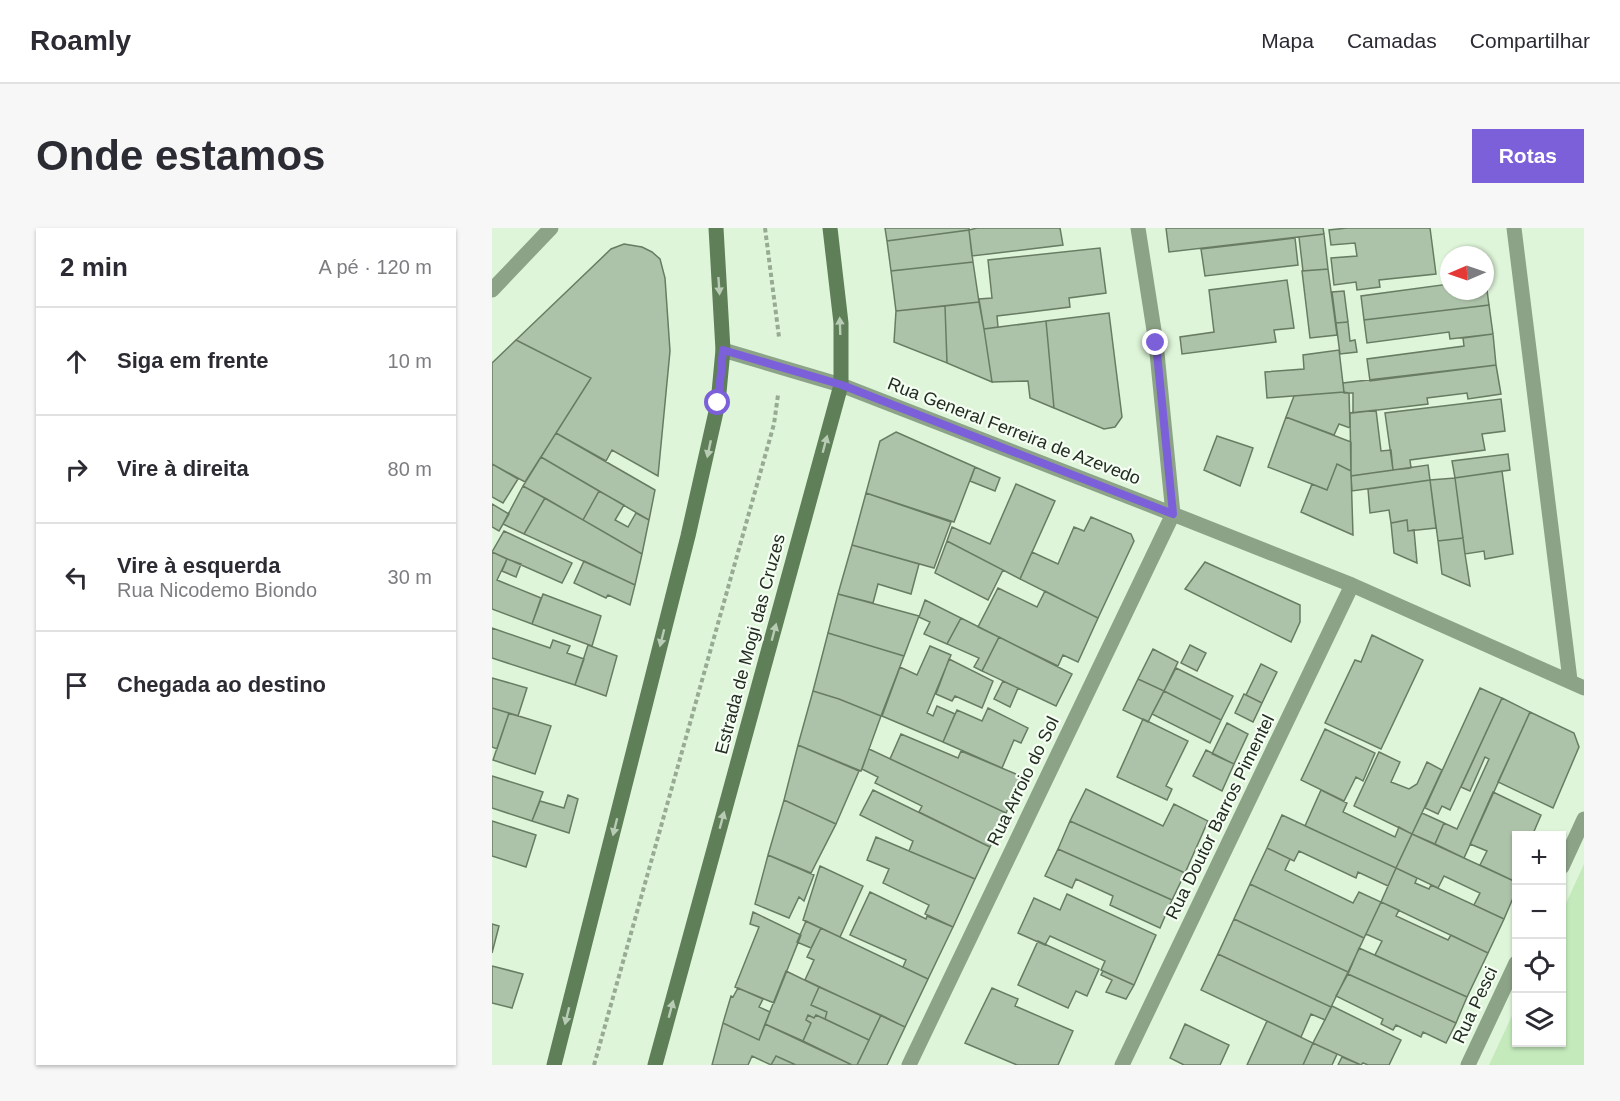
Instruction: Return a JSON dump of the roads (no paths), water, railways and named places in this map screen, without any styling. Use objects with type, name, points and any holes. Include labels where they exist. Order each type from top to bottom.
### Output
[{"type":"main road","points":[[555,1065],[696,503],[718,403],[723,350],[716,228]]},
{"type":"main road","name":"Estrada de Mogi das Cruzes","points":[[655,1065],[842,385],[841,323],[830,228]]},
{"type":"street","points":[[492,290],[551,228]]},
{"type":"street","points":[[1138,228],[1156,343],[1173,514]]},
{"type":"street","points":[[1514,228],[1570,680]]},
{"type":"street","name":"Rua General Ferreira de Azevedo","points":[[723,350],[842,385],[1173,514],[1352,585],[1584,688]]},
{"type":"street","name":"Rua Arroio do Sol","points":[[909,1065],[1173,514]]},
{"type":"street","name":"Rua Doutor Barros Pimentel","points":[[1122,1065],[1352,585]]},
{"type":"street","points":[[1566,858],[1584,819]]},
{"type":"street","name":"Rua Pesci","points":[[1468,1065],[1512,972]]}]
